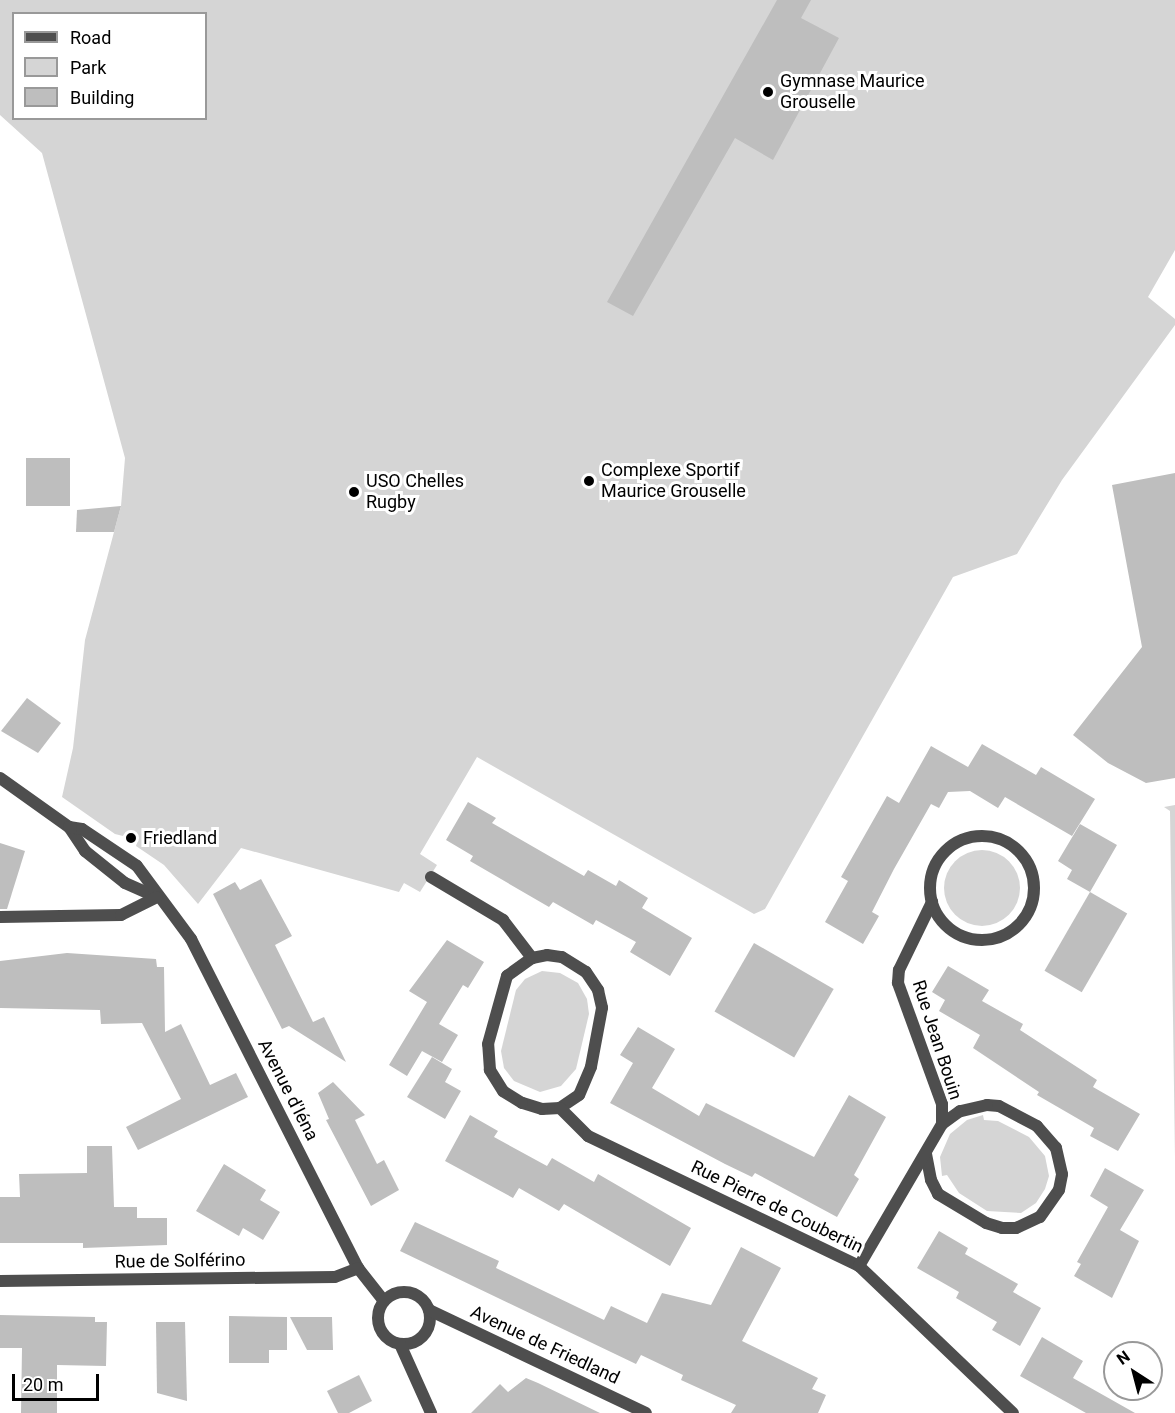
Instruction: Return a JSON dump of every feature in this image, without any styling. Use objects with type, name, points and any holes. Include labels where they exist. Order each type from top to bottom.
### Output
[{"type":"street","name":"Avenue d'Iéna","points":[[0,778],[69,827],[93,857],[125,883],[157,897]]},
{"type":"street","name":"Avenue d'Iéna","points":[[69,827],[82,829],[137,866],[157,897],[191,939],[358,1268],[384,1301]]},
{"type":"street","name":"Rue Jean Bouin","points":[[932,902],[950,929],[981,940],[997,938],[1024,919],[1032,904],[1031,871],[1023,856],[1009,844],[993,837],[958,842],[944,853],[934,867],[932,902],[899,970],[898,983],[942,1104],[942,1124]]},
{"type":"street","points":[[431,877],[503,920],[532,958]]},
{"type":"street","points":[[0,917],[121,915],[157,897]]},
{"type":"street","points":[[562,957],[579,965],[594,981],[601,998],[601,1023],[587,1081],[579,1095],[560,1108],[542,1109],[522,1103],[503,1091],[490,1070],[488,1044],[502,986],[513,970],[532,958],[562,957]]},
{"type":"street","name":"Rue Jean Bouin","points":[[859,1266],[942,1124],[960,1111],[987,1105],[999,1106],[1037,1126],[1056,1148],[1062,1174],[1059,1190],[1040,1217],[1016,1227],[1002,1228],[986,1223],[939,1194],[931,1180],[926,1154]]},
{"type":"street","name":"Rue Pierre de Coubertin","points":[[560,1108],[588,1136],[859,1266],[1013,1413]]},
{"type":"street","name":"Rue de Solférino","points":[[0,1281],[335,1277],[358,1268]]},
{"type":"street","points":[[405,1292],[419,1297],[429,1310],[424,1334],[417,1340],[400,1344],[386,1338],[378,1324],[384,1301],[405,1292]]},
{"type":"street","name":"Avenue de Friedland","points":[[429,1310],[646,1413]]},
{"type":"street","points":[[400,1344],[431,1413]]},
{"type":"green space","name":"Complexe Sportif Maurice Grouselle","points":[[0,0],[1175,0],[1175,250],[1148,297],[1175,319],[1175,325],[1062,480],[1017,554],[953,577],[765,909],[754,914],[477,757],[420,854],[437,865],[420,892],[404,883],[399,892],[241,848],[198,904],[164,865],[136,846],[138,839],[127,832],[123,836],[115,834],[62,797],[73,748],[85,640],[121,506],[125,458],[42,153],[0,115]]},
{"type":"green space","points":[[1175,805],[1175,1158],[1170,811],[1164,807]]},
{"type":"green space","points":[[982,850],[997,853],[1009,861],[1017,873],[1020,888],[1017,903],[1009,915],[997,923],[982,926],[967,923],[955,915],[947,903],[944,888],[947,873],[955,861],[967,853]]},
{"type":"green space","points":[[542,971],[560,973],[578,983],[587,999],[589,1014],[576,1069],[561,1086],[540,1092],[514,1081],[504,1068],[501,1051],[516,990],[525,979]]},
{"type":"green space","points":[[983,1115],[984,1120],[998,1121],[1029,1137],[1045,1156],[1049,1176],[1045,1189],[1036,1203],[1021,1213],[987,1211],[959,1193],[947,1175],[942,1176],[940,1157],[950,1134],[967,1120]]},
{"type":"building","name":"Gymnase Maurice Grouselle","points":[[777,0],[811,0],[801,18],[839,38],[773,160],[735,138],[633,316],[607,302]]},
{"type":"building","points":[[26,458],[70,458],[70,506],[26,506]]},
{"type":"building","points":[[1175,473],[1175,778],[1146,783],[1108,763],[1073,735],[1142,647],[1112,485]]},
{"type":"building","points":[[121,506],[114,532],[76,532],[77,510]]},
{"type":"building","points":[[27,698],[61,723],[38,753],[1,731]]},
{"type":"building","points":[[982,744],[1036,775],[1041,767],[1095,799],[1072,836],[1005,797],[998,808],[970,791],[948,792],[939,808],[931,804],[894,869],[872,912],[879,916],[863,944],[825,922],[848,881],[841,877],[887,796],[899,803],[931,746],[968,767]]},
{"type":"building","points":[[468,802],[496,818],[492,823],[584,876],[588,870],[616,886],[619,880],[648,898],[642,908],[692,938],[670,976],[630,952],[636,942],[596,920],[593,925],[553,902],[549,907],[470,861],[473,856],[446,840]]},
{"type":"building","points":[[1080,824],[1117,845],[1090,892],[1067,879],[1072,870],[1058,861]]},
{"type":"building","points":[[0,843],[25,851],[7,909],[0,909]]},
{"type":"building","points":[[261,879],[292,936],[275,945],[313,1022],[324,1017],[346,1062],[289,1026],[282,1029],[213,894],[235,882],[240,890]]},
{"type":"building","points":[[1090,892],[1127,914],[1082,992],[1044,971]]},
{"type":"building","points":[[447,940],[484,962],[468,988],[463,985],[439,1024],[458,1035],[442,1062],[422,1051],[407,1076],[389,1065],[427,1002],[409,991]]},
{"type":"building","points":[[754,943],[834,989],[794,1057],[714,1011]]},
{"type":"building","points":[[67,953],[156,959],[157,967],[164,967],[165,1032],[181,1024],[210,1085],[236,1073],[248,1097],[138,1150],[126,1127],[181,1099],[142,1023],[101,1024],[100,1010],[0,1008],[0,961]]},
{"type":"building","points":[[948,966],[989,990],[982,1001],[1023,1024],[1020,1030],[1097,1080],[1093,1087],[1140,1114],[1118,1151],[1090,1136],[1094,1128],[1037,1095],[1039,1092],[973,1048],[980,1035],[939,1011],[945,1000],[932,992]]},
{"type":"building","points":[[638,1027],[675,1049],[652,1088],[699,1116],[706,1103],[814,1157],[849,1095],[886,1117],[854,1175],[859,1179],[837,1217],[755,1173],[752,1177],[725,1164],[610,1103],[633,1063],[620,1055]]},
{"type":"building","points":[[432,1057],[452,1069],[445,1082],[461,1091],[445,1119],[407,1097]]},
{"type":"building","points":[[333,1082],[365,1115],[355,1120],[377,1164],[384,1160],[399,1190],[371,1206],[326,1120],[329,1119],[318,1093]]},
{"type":"building","points":[[470,1115],[498,1131],[494,1137],[547,1166],[552,1158],[594,1182],[598,1174],[691,1228],[670,1266],[564,1204],[559,1211],[519,1188],[513,1198],[445,1161]]},
{"type":"building","points":[[87,1146],[112,1146],[114,1207],[137,1207],[137,1218],[167,1218],[167,1245],[83,1248],[83,1243],[0,1243],[0,1197],[20,1197],[19,1174],[87,1173]]},
{"type":"building","points":[[224,1164],[266,1190],[260,1200],[280,1212],[263,1240],[243,1228],[239,1236],[196,1211]]},
{"type":"building","points":[[1105,1168],[1144,1190],[1120,1230],[1139,1241],[1112,1298],[1074,1276],[1081,1264],[1077,1262],[1108,1207],[1090,1196]]},
{"type":"building","points":[[415,1222],[499,1261],[496,1268],[604,1320],[611,1306],[647,1323],[662,1293],[711,1305],[741,1247],[781,1268],[742,1341],[818,1378],[812,1389],[826,1395],[818,1413],[731,1413],[736,1405],[681,1380],[683,1375],[641,1355],[636,1364],[400,1251]]},
{"type":"building","points":[[939,1231],[968,1248],[965,1254],[1018,1284],[1013,1292],[1041,1308],[1020,1346],[992,1330],[997,1322],[956,1298],[959,1292],[917,1268]]},
{"type":"building","points":[[0,1315],[95,1317],[95,1322],[107,1322],[106,1366],[57,1365],[57,1413],[21,1413],[22,1348],[0,1348]]},
{"type":"building","points":[[229,1316],[287,1317],[287,1350],[269,1350],[269,1363],[229,1363]]},
{"type":"building","points":[[290,1317],[332,1317],[333,1350],[307,1350]]},
{"type":"building","points":[[156,1322],[185,1322],[187,1401],[157,1393]]},
{"type":"building","points":[[1042,1337],[1083,1361],[1073,1378],[1103,1395],[1103,1401],[1114,1401],[1135,1413],[1086,1413],[1020,1376]]},
{"type":"building","points":[[359,1375],[372,1401],[349,1413],[338,1413],[327,1391]]},
{"type":"building","points":[[526,1378],[600,1413],[471,1413],[500,1384],[508,1392]]},
{"type":"place","name":"Gymnase Maurice Grouselle","points":[[768,92]]},
{"type":"place","name":"Complexe Sportif Maurice Grouselle","points":[[589,481]]},
{"type":"place","name":"USO Chelles Rugby","points":[[354,492]]},
{"type":"place","name":"Friedland","points":[[131,838]]}]
